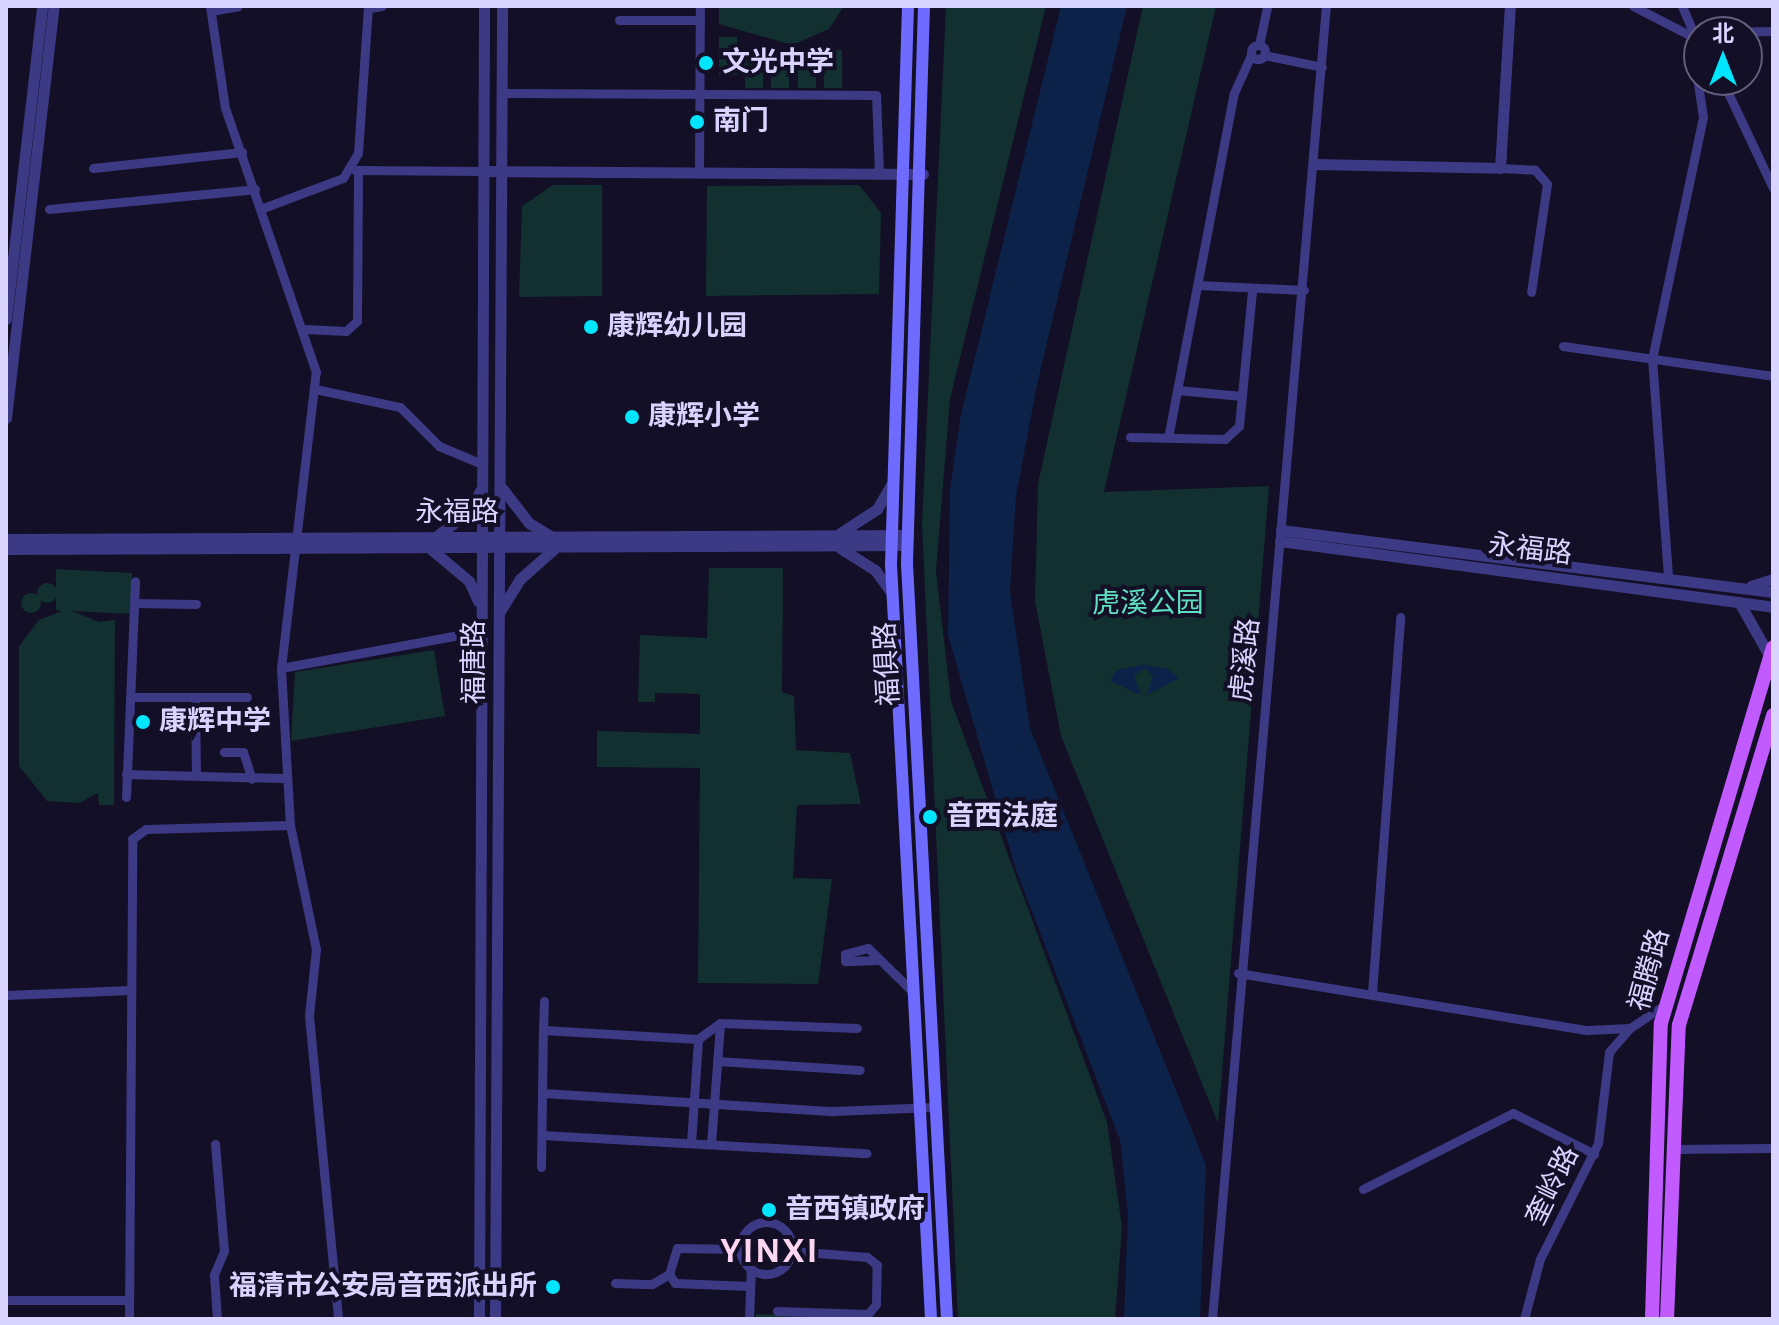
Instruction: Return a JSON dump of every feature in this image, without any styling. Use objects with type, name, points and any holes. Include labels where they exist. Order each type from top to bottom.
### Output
[{"type":"main road","name":"福俱路","points":[[908,6],[908,174],[892,540],[931,1319]]},
{"type":"main road","name":"福俱路","points":[[924,6],[923,174],[908,540],[947,1319]]},
{"type":"main road","name":"福腾路","points":[[1652,1319],[1657,1080],[1666,1004],[1771,652]]},
{"type":"main road","name":"福腾路","points":[[1667,1319],[1672,1149],[1683,1008],[1773,715]]},
{"type":"street","points":[[6,319],[42,6]]},
{"type":"street","points":[[6,418],[9,362],[54,6]]},
{"type":"street","points":[[238,6],[211,9],[225,108],[305,329],[315,389],[281,668],[283,778],[316,949],[309,1016],[338,1319]]},
{"type":"street","points":[[305,329],[346,331],[357,321],[353,170],[369,73],[368,7],[382,6]]},
{"type":"street","name":"福唐路","points":[[479,1319],[484,6]]},
{"type":"street","name":"福唐路","points":[[495,1319],[502,6]]},
{"type":"street","points":[[699,172],[700,6]]},
{"type":"street","points":[[1262,50],[1267,6]]},
{"type":"street","name":"虎溪路","points":[[1212,1319],[1238,973],[1304,290],[1326,6]]},
{"type":"street","points":[[1500,168],[1510,6]]},
{"type":"street","points":[[1633,6],[1683,29]]},
{"type":"street","points":[[619,20],[700,20]]},
{"type":"street","points":[[1168,438],[1234,93],[1251,55],[1262,50],[1322,67]]},
{"type":"street","points":[[502,93],[876,95],[879,174]]},
{"type":"street","points":[[1668,577],[1652,358],[1702,130],[1699,96]]},
{"type":"street","points":[[1730,96],[1773,188]]},
{"type":"street","points":[[93,168],[242,152]]},
{"type":"street","points":[[1315,164],[1535,170],[1547,184],[1531,292]]},
{"type":"street","points":[[263,208],[312,194],[353,170],[923,174]]},
{"type":"street","points":[[49,209],[255,189]]},
{"type":"street","points":[[1198,285],[1252,291],[1304,290]]},
{"type":"street","points":[[1130,437],[1225,439],[1239,426],[1252,291]]},
{"type":"street","points":[[1563,346],[1773,376]]},
{"type":"street","points":[[315,389],[400,407],[439,446],[482,464]]},
{"type":"street","points":[[1177,390],[1242,396]]},
{"type":"street","points":[[893,594],[875,570],[835,541],[877,509],[895,475]]},
{"type":"street","points":[[481,612],[469,581],[432,544],[471,510],[482,483]]},
{"type":"street","points":[[499,613],[520,579],[555,543],[529,523],[500,484]]},
{"type":"street","name":"永福路","points":[[1281,535],[1668,577],[1773,592]]},
{"type":"street","name":"永福路","points":[[1281,535],[1773,607]]},
{"type":"street","name":"永福路","points":[[6,539],[298,538],[432,544]]},
{"type":"street","name":"永福路","points":[[6,549],[297,551],[482,543],[908,540]]},
{"type":"street","points":[[1748,587],[1773,579]]},
{"type":"street","points":[[126,797],[133,697],[135,581]]},
{"type":"street","points":[[1738,601],[1771,652]]},
{"type":"street","points":[[135,603],[196,604]]},
{"type":"street","points":[[1372,993],[1400,617]]},
{"type":"street","points":[[281,668],[481,631]]},
{"type":"street","points":[[133,697],[247,697]]},
{"type":"street","points":[[195,697],[196,774]]},
{"type":"street","points":[[224,752],[243,752],[252,779]]},
{"type":"street","points":[[126,774],[283,778]]},
{"type":"street","points":[[129,1319],[132,839],[146,829],[290,825]]},
{"type":"street","points":[[878,960],[914,993]]},
{"type":"street","points":[[1238,973],[1587,1030],[1630,1028],[1666,1004]]},
{"type":"street","points":[[6,995],[131,990]]},
{"type":"street","points":[[541,1167],[544,1001]]},
{"type":"street","points":[[543,1030],[698,1039],[720,1023],[857,1028]]},
{"type":"street","points":[[711,1144],[720,1023]]},
{"type":"street","name":"奎岭路","points":[[1524,1319],[1540,1259],[1594,1154],[1605,1066],[1630,1028]]},
{"type":"street","points":[[691,1143],[698,1039]]},
{"type":"street","points":[[717,1061],[860,1070]]},
{"type":"street","points":[[543,1093],[833,1111],[935,1107]]},
{"type":"street","points":[[1363,1189],[1513,1113],[1594,1154]]},
{"type":"street","points":[[542,1135],[867,1153]]},
{"type":"street","points":[[215,1144],[224,1251],[214,1275],[217,1319]]},
{"type":"street","points":[[1672,1149],[1773,1148]]},
{"type":"street","points":[[738,1249],[745,1232],[771,1225],[786,1231],[793,1251]]},
{"type":"street","points":[[615,1283],[652,1284],[669,1274],[677,1248],[738,1249]]},
{"type":"street","points":[[738,1249],[751,1268],[749,1319]]},
{"type":"street","points":[[751,1268],[782,1268],[793,1251]]},
{"type":"street","points":[[777,1311],[868,1314],[876,1304],[877,1265],[867,1257],[793,1251]]},
{"type":"street","points":[[669,1274],[675,1283],[750,1286]]},
{"type":"street","points":[[6,1300],[129,1300]]},
{"type":"green space","points":[[719,6],[844,6],[829,29],[792,45],[719,24]]},
{"type":"green space","points":[[946,6],[1046,6],[950,399],[936,571],[951,701],[1107,1122],[1122,1227],[1115,1319],[958,1319],[922,524]]},
{"type":"green space","name":"虎溪公园","points":[[1143,6],[1216,6],[1104,492],[1269,486],[1218,1123],[1061,736],[1035,601],[1038,484]]},
{"type":"green space","points":[[719,37],[737,37],[737,75],[719,75]]},
{"type":"green space","points":[[745,50],[763,50],[763,88],[745,88]]},
{"type":"green space","points":[[771,50],[789,50],[789,88],[771,88]]},
{"type":"green space","points":[[798,50],[816,50],[816,88],[798,88]]},
{"type":"green space","points":[[824,50],[842,50],[842,88],[824,88]]},
{"type":"green space","points":[[553,185],[602,185],[602,296],[519,297],[522,206]]},
{"type":"green space","points":[[859,185],[881,213],[879,294],[706,296],[707,186]]},
{"type":"green space","points":[[709,568],[783,568],[782,692],[794,696],[796,750],[850,753],[861,804],[797,805],[793,878],[832,879],[818,984],[698,983],[700,768],[597,767],[597,731],[700,734],[700,694],[655,693],[655,702],[638,702],[640,635],[707,638]]},
{"type":"green space","points":[[56,569],[132,573],[132,614],[72,611],[99,622],[115,620],[114,805],[99,805],[98,793],[79,803],[47,801],[19,766],[19,646],[39,620],[62,611],[56,610]]},
{"type":"green space","points":[[43,583],[51,583],[57,593],[51,603],[43,603],[37,597],[37,589]]},
{"type":"green space","points":[[27,593],[35,593],[41,603],[35,613],[27,613],[21,607],[21,599]]},
{"type":"green space","points":[[434,650],[445,716],[291,741],[295,672]]},
{"type":"green space","points":[[756,1314],[901,1319],[756,1319]]},
{"type":"water","points":[[1061,6],[1127,6],[1037,385],[1016,496],[1010,592],[1030,728],[1206,1165],[1200,1319],[1124,1319],[1128,1215],[1120,1140],[1016,870],[948,635],[950,490],[961,414]]},
{"type":"water","points":[[1143,665],[1168,669],[1179,678],[1147,695],[1153,676],[1145,668],[1134,676],[1141,695],[1110,681],[1117,670]]},
{"type":"place","name":"文光中学","points":[[706,63]]},
{"type":"place","name":"南门","points":[[697,122]]},
{"type":"place","name":"康辉幼儿园","points":[[591,327]]},
{"type":"place","name":"康辉小学","points":[[632,417]]},
{"type":"place","name":"康辉中学","points":[[143,722]]},
{"type":"place","name":"音西法庭","points":[[930,817]]},
{"type":"place","name":"音西镇政府","points":[[769,1210]]},
{"type":"place","name":"福清市公安局音西派出所","points":[[553,1287]]},
{"type":"district","name":"YINXI","points":[[770,1252]]}]
